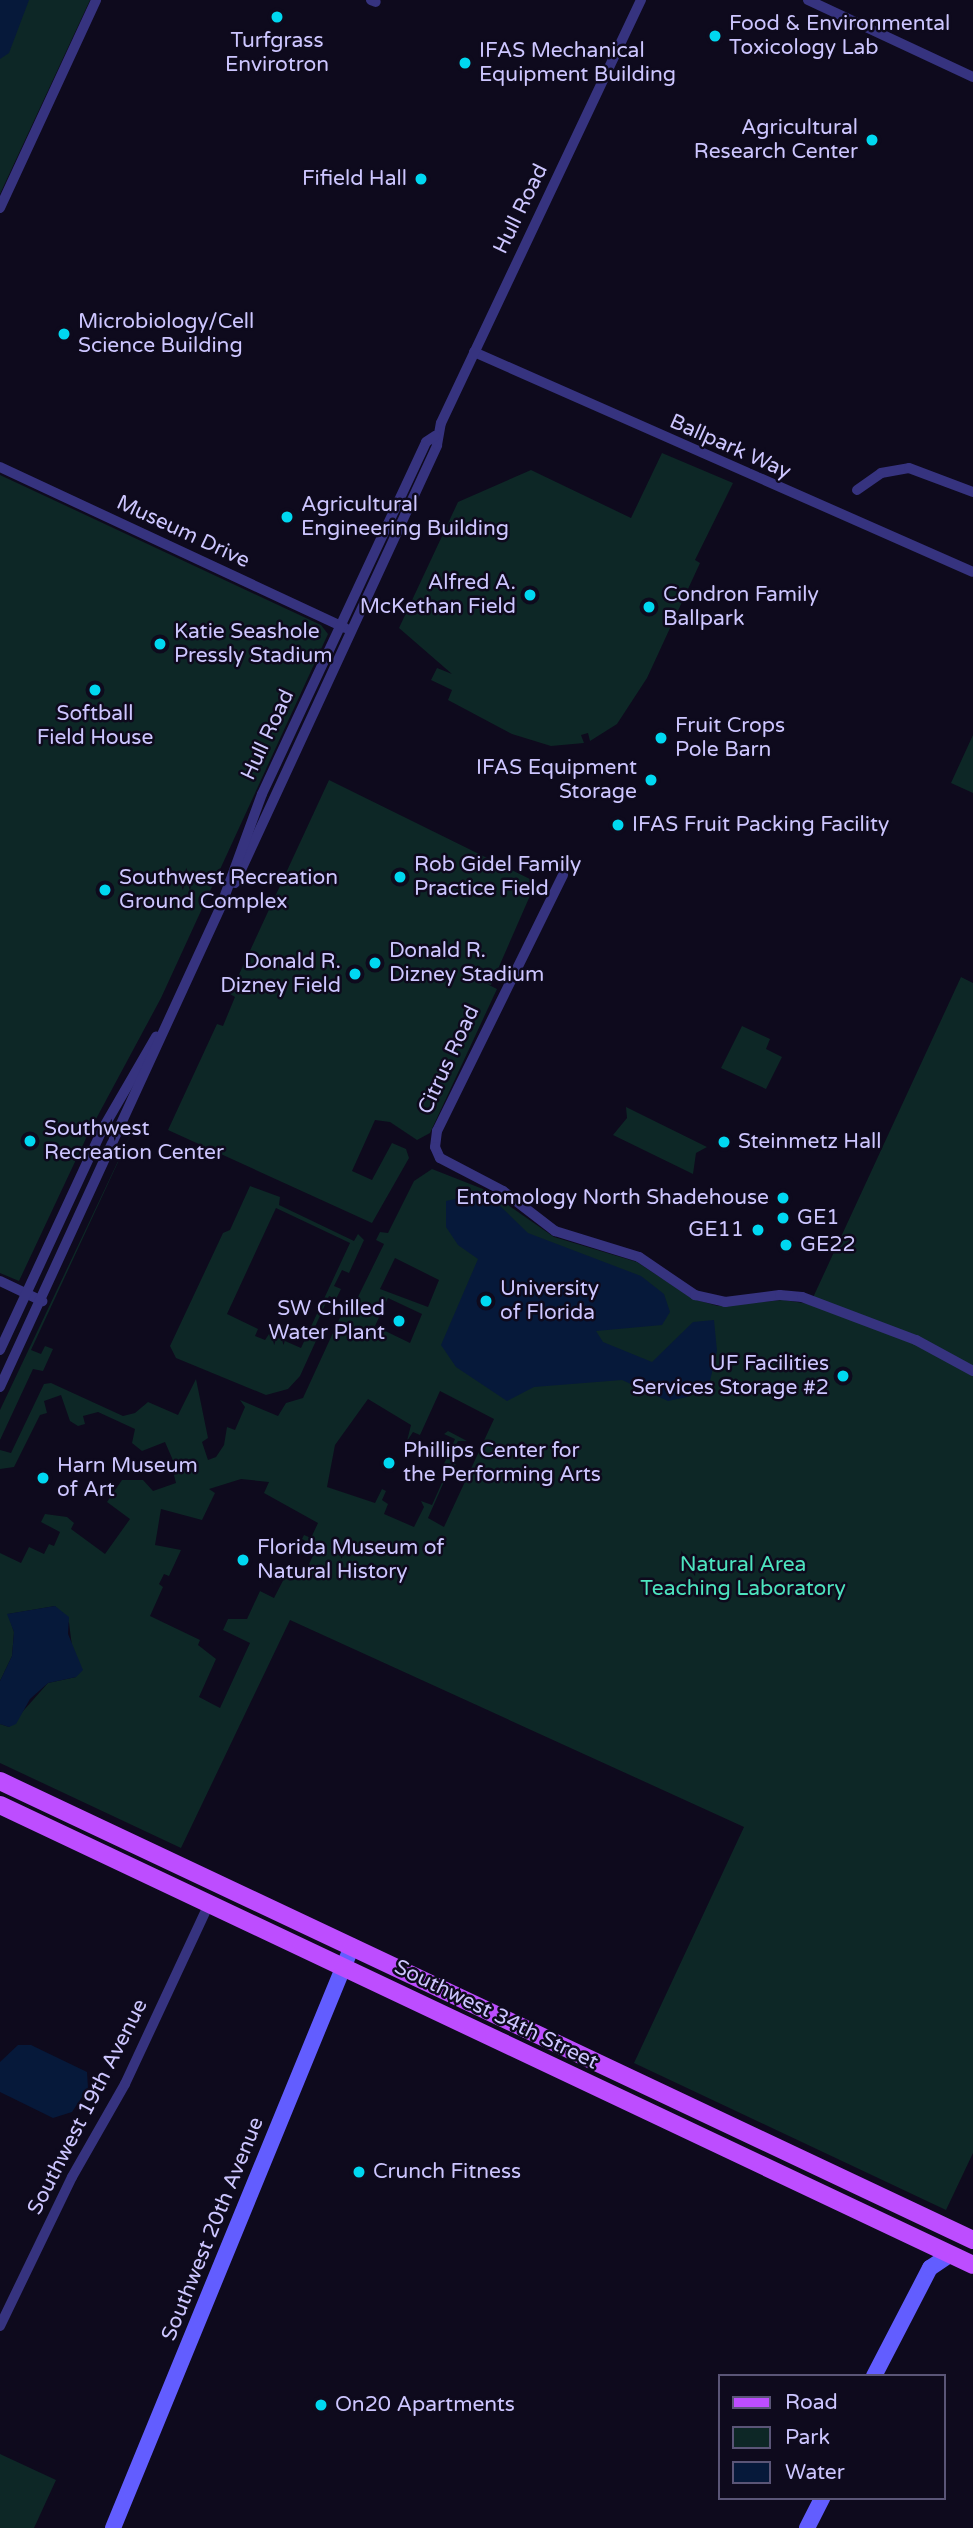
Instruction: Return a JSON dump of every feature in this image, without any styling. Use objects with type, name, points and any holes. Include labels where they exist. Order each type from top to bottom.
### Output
[{"type":"main road","name":"Southwest 34th Street","points":[[0,1780],[973,2240]]},
{"type":"main road","name":"Southwest 34th Street","points":[[0,1805],[973,2265]]},
{"type":"main road","points":[[209,1904],[225,1898],[268,1916],[293,1919]]},
{"type":"main road","name":"Southwest 20th Avenue","points":[[113,2528],[352,1946]]},
{"type":"main road","points":[[499,2041],[513,2035],[565,2056],[581,2054]]},
{"type":"main road","points":[[827,2196],[846,2194],[930,2230],[948,2228]]},
{"type":"main road","points":[[906,2309],[905,2301],[931,2245],[950,2242],[973,2252]]},
{"type":"main road","points":[[875,2374],[906,2309],[933,2264],[951,2254]]},
{"type":"main road","points":[[795,2528],[809,2500]]},
{"type":"main road","points":[[807,2528],[821,2500]]},
{"type":"street","points":[[0,208],[96,0]]},
{"type":"street","name":"Hull Road","points":[[0,1387],[42,1301],[221,906],[258,804],[346,628],[426,442],[435,436],[641,0]]},
{"type":"street","points":[[808,0],[973,77]]},
{"type":"street","name":"Ballpark Way","points":[[474,352],[973,572]]},
{"type":"street","name":"Museum Drive","points":[[0,467],[346,628]]},
{"type":"street","points":[[857,490],[881,473],[909,468],[929,472],[973,492]]},
{"type":"street","name":"Citrus Road","points":[[563,875],[439,1125],[435,1150],[447,1164],[503,1191],[550,1228],[594,1247],[639,1257],[695,1295],[724,1302],[784,1294],[802,1297],[916,1340],[973,1371]]},
{"type":"street","name":"Hull Road","points":[[0,1350],[102,1130],[175,1004]]},
{"type":"street","points":[[0,1281],[42,1301]]},
{"type":"street","name":"Southwest 19th Avenue","points":[[0,2326],[72,2177],[125,2084],[209,1904]]},
{"type":"green space","points":[[0,0],[90,0],[0,194]]},
{"type":"green space","points":[[662,453],[733,483],[695,560],[700,563],[647,678],[617,724],[590,741],[588,733],[581,735],[584,743],[551,746],[512,734],[448,700],[452,690],[431,680],[437,668],[452,674],[399,628],[458,502],[531,470],[631,518]]},
{"type":"green space","name":"Southwest Recreation Ground Complex","points":[[0,475],[321,625],[328,634],[161,998],[89,1132],[19,1281],[0,1273]]},
{"type":"green space","points":[[973,735],[973,793],[951,783]]},
{"type":"green space","name":"Donald R. Dizney Stadium","points":[[329,780],[536,882],[491,985],[487,984],[497,989],[430,1133],[417,1140],[390,1122],[375,1120],[352,1171],[372,1180],[392,1143],[406,1149],[409,1158],[372,1223],[168,1130],[217,1024],[223,1026],[235,997],[230,994]]},
{"type":"green space","name":"Natural Area Teaching Laboratory","points":[[961,977],[973,983],[973,2153],[946,2210],[634,2063],[744,1827],[290,1620],[181,1848],[0,1763],[0,1724],[9,1727],[48,1683],[76,1677],[69,1623],[55,1606],[8,1614],[14,1632],[12,1656],[0,1681],[0,1553],[21,1563],[29,1547],[44,1554],[49,1544],[54,1546],[60,1532],[41,1522],[45,1514],[67,1517],[74,1523],[71,1529],[105,1554],[130,1519],[107,1502],[122,1480],[143,1480],[153,1491],[176,1483],[174,1475],[178,1472],[165,1442],[142,1451],[132,1443],[135,1429],[98,1412],[83,1416],[85,1424],[78,1426],[70,1421],[61,1395],[44,1401],[47,1413],[40,1415],[14,1467],[0,1469],[0,1450],[11,1453],[44,1384],[51,1383],[123,1416],[135,1413],[148,1402],[178,1415],[196,1379],[208,1438],[202,1442],[208,1460],[216,1457],[224,1445],[227,1427],[235,1430],[245,1407],[240,1400],[278,1416],[286,1403],[303,1398],[349,1298],[356,1301],[384,1244],[376,1240],[380,1232],[388,1233],[414,1181],[432,1169],[488,1191],[554,1237],[637,1262],[693,1299],[718,1306],[783,1300],[810,1304]],"holes":[[[395,1258],[439,1280],[428,1307],[380,1289]],[[388,1298],[422,1314],[410,1343],[375,1326]],[[440,1391],[494,1419],[444,1527],[428,1518],[450,1468],[456,1465],[450,1458],[458,1441],[467,1441],[448,1431],[444,1434],[455,1439],[444,1464],[449,1467],[432,1505],[421,1501],[424,1507],[414,1527],[384,1514],[388,1504],[382,1500],[386,1491],[382,1489],[375,1503],[327,1487],[335,1445],[368,1399],[411,1425],[407,1441],[413,1432],[420,1435]],[[241,1479],[269,1482],[264,1493],[318,1523],[311,1538],[304,1535],[302,1539],[317,1547],[303,1577],[288,1571],[274,1598],[260,1591],[247,1619],[228,1619],[223,1630],[250,1643],[220,1708],[199,1697],[216,1659],[198,1645],[200,1640],[150,1616],[163,1587],[159,1584],[164,1574],[169,1576],[181,1550],[155,1545],[161,1509],[202,1520],[215,1493],[209,1489]]]},
{"type":"green space","points":[[742,1026],[770,1039],[766,1049],[782,1057],[766,1089],[721,1068]]},
{"type":"green space","points":[[626,1107],[707,1147],[696,1153],[693,1174],[613,1135],[627,1118]]},
{"type":"green space","points":[[138,1119],[31,1350],[41,1354],[45,1346],[53,1349],[43,1371],[33,1369],[0,1440],[0,1410]]},
{"type":"green space","points":[[250,1186],[280,1197],[279,1205],[354,1241],[358,1234],[364,1240],[349,1273],[342,1270],[334,1286],[341,1289],[336,1299],[329,1296],[314,1329],[320,1332],[300,1376],[288,1389],[266,1395],[176,1358],[170,1346],[223,1233],[230,1230]],"holes":[[[276,1208],[350,1243],[301,1348],[269,1334],[265,1340],[255,1336],[258,1329],[227,1314]]]},
{"type":"green space","points":[[0,2454],[56,2480],[34,2528],[0,2528]]},
{"type":"water","points":[[0,0],[29,0],[9,53],[0,59]]},
{"type":"water","points":[[469,1196],[499,1205],[528,1233],[641,1276],[664,1294],[670,1312],[662,1325],[596,1331],[603,1342],[652,1362],[693,1322],[714,1320],[717,1351],[710,1381],[687,1397],[668,1401],[622,1380],[534,1387],[507,1401],[456,1367],[441,1345],[478,1259],[458,1245],[446,1227],[446,1201]]},
{"type":"water","points":[[55,1606],[69,1617],[68,1634],[83,1670],[76,1677],[48,1683],[30,1699],[16,1724],[9,1727],[0,1724],[0,1681],[12,1656],[14,1632],[7,1614]]},
{"type":"water","points":[[18,2045],[31,2045],[87,2072],[88,2088],[72,2112],[53,2118],[0,2092],[0,2062]]},
{"type":"place","name":"Turfgrass Envirotron","points":[[277,17]]},
{"type":"place","name":"Food & Environmental Toxicology Lab","points":[[715,36]]},
{"type":"place","name":"IFAS Mechanical Equipment Building","points":[[465,63]]},
{"type":"place","name":"Agricultural Research Center","points":[[872,140]]},
{"type":"place","name":"Fifield Hall","points":[[421,179]]},
{"type":"place","name":"Microbiology/Cell Science Building","points":[[64,334]]},
{"type":"place","name":"Agricultural Engineering Building","points":[[287,517]]},
{"type":"place","name":"Alfred A. McKethan Field","points":[[530,595]]},
{"type":"place","name":"Condron Family Ballpark","points":[[649,607]]},
{"type":"place","name":"Katie Seashole Pressly Stadium","points":[[160,644]]},
{"type":"place","name":"Softball Field House","points":[[95,690]]},
{"type":"place","name":"Fruit Crops Pole Barn","points":[[661,738]]},
{"type":"place","name":"IFAS Equipment Storage","points":[[651,780]]},
{"type":"place","name":"IFAS Fruit Packing Facility","points":[[618,825]]},
{"type":"place","name":"Rob Gidel Family Practice Field","points":[[400,877]]},
{"type":"place","name":"Southwest Recreation Ground Complex","points":[[105,890]]},
{"type":"place","name":"Donald R. Dizney Stadium","points":[[375,963]]},
{"type":"place","name":"Donald R. Dizney Field","points":[[355,974]]},
{"type":"place","name":"Southwest Recreation Center","points":[[30,1141]]},
{"type":"place","name":"Steinmetz Hall","points":[[724,1142]]},
{"type":"place","name":"Entomology North Shadehouse","points":[[783,1198]]},
{"type":"place","name":"GE1","points":[[783,1218]]},
{"type":"place","name":"GE11","points":[[758,1230]]},
{"type":"place","name":"GE22","points":[[786,1245]]},
{"type":"place","name":"University of Florida","points":[[486,1301]]},
{"type":"place","name":"SW Chilled Water Plant","points":[[399,1321]]},
{"type":"place","name":"UF Facilities Services Storage #2","points":[[843,1376]]},
{"type":"place","name":"Phillips Center for the Performing Arts","points":[[389,1463]]},
{"type":"place","name":"Harn Museum of Art","points":[[43,1478]]},
{"type":"place","name":"Florida Museum of Natural History","points":[[243,1560]]},
{"type":"place","name":"Crunch Fitness","points":[[359,2172]]},
{"type":"place","name":"On20 Apartments","points":[[321,2405]]}]
